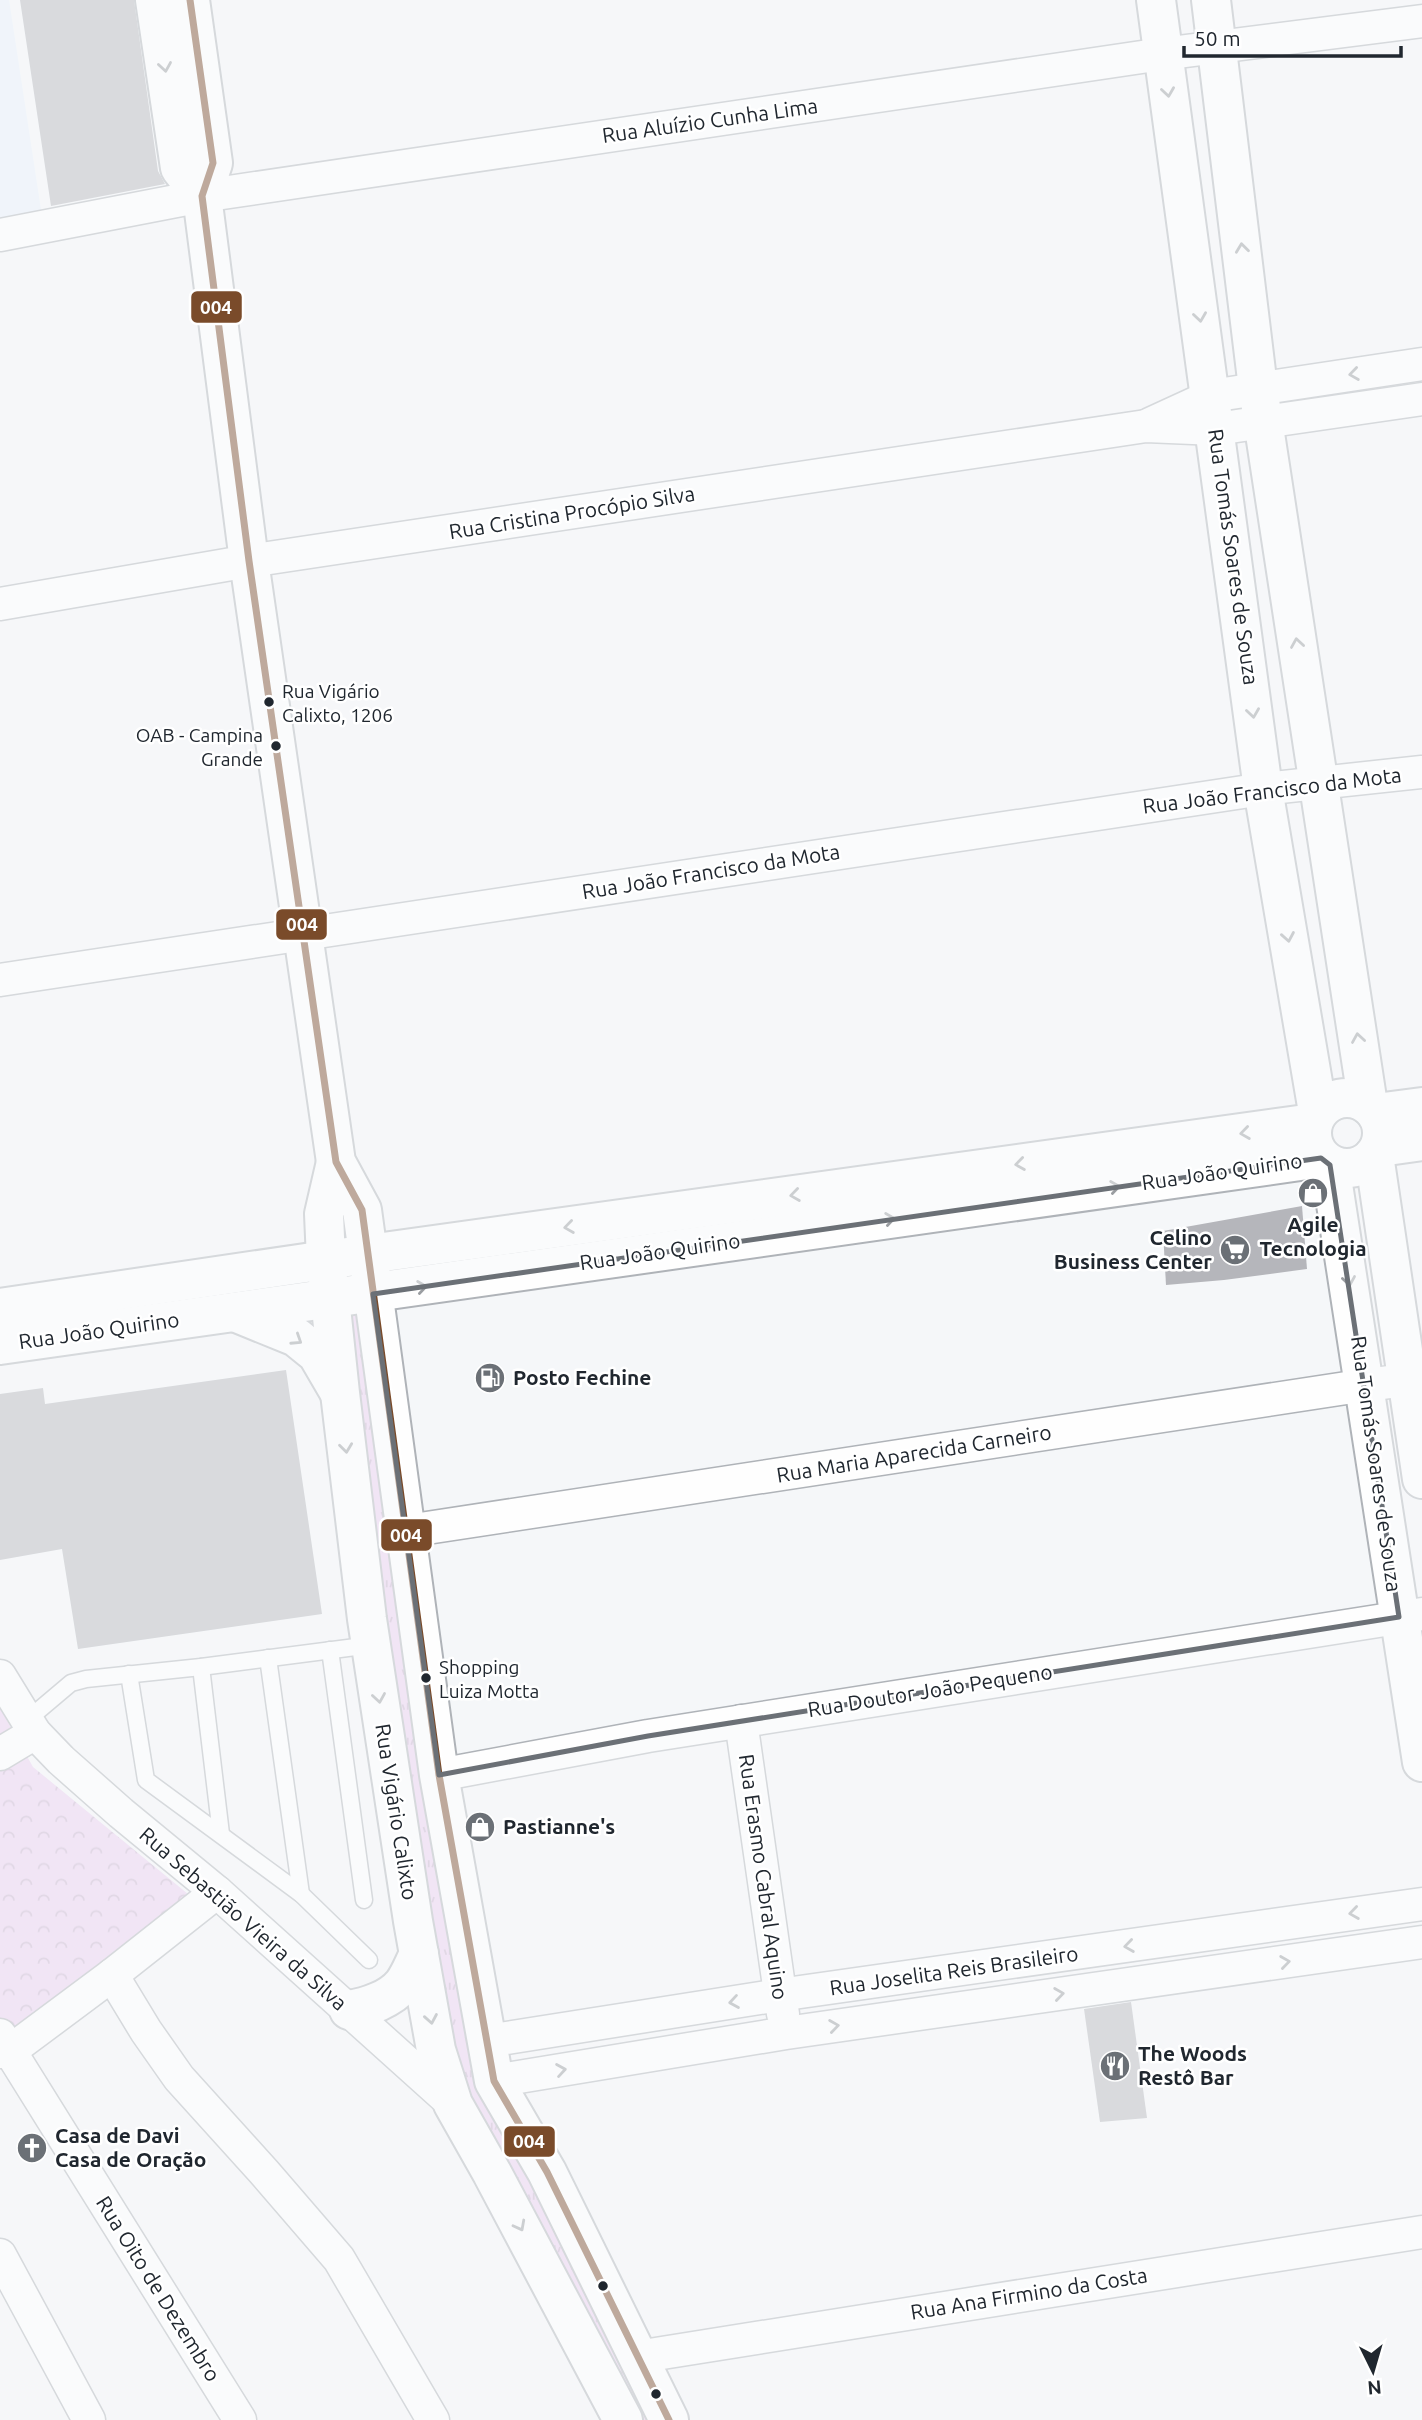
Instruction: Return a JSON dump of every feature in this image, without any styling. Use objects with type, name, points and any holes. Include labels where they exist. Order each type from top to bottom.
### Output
[{"type":"main road","points":[[155,0],[180,168],[202,196]]},
{"type":"main road","name":"Rua Vigário Calixto","points":[[190,0],[213,163],[202,196],[249,561],[302,934],[336,1161],[362,1210],[439,1775],[494,2081],[547,2172],[669,2420]]},
{"type":"main road","name":"Rua Tomás Soares de Souza","points":[[1156,0],[1263,789],[1320,1140],[1410,1616],[1422,1762]]},
{"type":"main road","name":"Rua Tomás Soares de Souza","points":[[1211,0],[1261,405],[1414,1380],[1422,1479]]},
{"type":"main road","points":[[1422,1107],[1375,1130],[1366,1163],[1354,1168],[1342,1168],[1320,1140],[1326,1104],[1347,1098],[1375,1130],[1422,1141]]},
{"type":"main road","name":"Rua João Quirino","points":[[0,1308],[369,1254],[1320,1140]]},
{"type":"main road","name":"Rua João Quirino","points":[[0,1345],[373,1294],[1320,1140]]},
{"type":"main road","name":"Rua Vigário Calixto","points":[[336,1161],[324,1214],[326,1260],[340,1393],[371,1645],[436,2050],[453,2104],[623,2420]]},
{"type":"main road","points":[[236,1312],[296,1337],[317,1354],[340,1393]]},
{"type":"main road","points":[[349,2010],[366,2007],[403,1984],[419,1954]]},
{"type":"street","name":"Rua Aluízio Cunha Lima","points":[[0,235],[202,196],[1162,54],[1422,21]]},
{"type":"street","name":"Rua Cristina Procópio Silva","points":[[0,604],[249,561],[1146,426],[1261,405],[1422,364]]},
{"type":"street","name":"Rua Cristina Procópio Silva","points":[[1261,405],[1422,399]]},
{"type":"street","name":"Rua João Francisco da Mota","points":[[0,980],[1263,789],[1422,772]]},
{"type":"street","name":"Rua Maria Aparecida Carneiro","points":[[407,1531],[1366,1385],[1414,1380]]},
{"type":"street","name":"Rua Doutor João Pequeno","points":[[439,1775],[648,1736],[1410,1616]]},
{"type":"street","name":"Rua Sebastião Vieira da Silva","points":[[0,1676],[30,1727],[121,1813],[217,1892],[453,2104]]},
{"type":"street","name":"Rua Erasmo Cabral Aquino","points":[[741,1721],[786,2033]]},
{"type":"street","points":[[0,1754],[30,1727]]},
{"type":"street","points":[[3,2046],[112,1975],[217,1892]]},
{"type":"street","name":"Rua Joselita Reis Brasileiro","points":[[487,2041],[779,1995],[1422,1903]]},
{"type":"street","name":"Rua Joselita Reis Brasileiro","points":[[494,2081],[786,2033],[1422,1942]]},
{"type":"street","points":[[112,1975],[179,2078],[339,2259],[433,2420]]},
{"type":"street","name":"Rua Oito de Dezembro","points":[[3,2046],[240,2420]]},
{"type":"street","name":"Rua Ana Firmino da Costa","points":[[637,2357],[1422,2232]]},
{"type":"street","points":[[0,2255],[89,2420]]},
{"type":"lane","points":[[30,1727],[71,1683],[86,1679],[371,1645]]},
{"type":"lane","points":[[330,1650],[364,1900]]},
{"type":"lane","points":[[268,1658],[301,1894]]},
{"type":"lane","points":[[201,1667],[221,1835]]},
{"type":"lane","points":[[129,1674],[146,1780],[301,1894],[369,1960]]},
{"type":"highlighted area","points":[[1321,1158],[1330,1165],[1399,1617],[648,1736],[439,1775],[373,1294],[1299,1160]]},
{"type":"shaded area","points":[[0,0],[9,0],[41,210],[0,219]]},
{"type":"green space","points":[[371,1299],[490,2089],[665,2420],[631,2420],[459,2100],[335,1302]]},
{"type":"green space","points":[[0,1708],[33,1767],[188,1894],[12,2037],[0,2039]]},
{"type":"building","points":[[20,0],[134,0],[158,171],[165,184],[51,206]]},
{"type":"building","name":"Celino Business Center","points":[[1302,1206],[1307,1269],[1166,1285],[1163,1231]]},
{"type":"building","points":[[286,1370],[322,1614],[78,1649],[62,1549],[0,1560],[0,1394],[43,1388],[45,1404]]},
{"type":"building","name":"The Woods Restô Bar","points":[[1131,2002],[1147,2118],[1100,2122],[1084,2009]]},
{"type":"transit line","name":"004","points":[[190,0],[213,163],[202,196],[249,561],[336,1162],[362,1210],[439,1775],[494,2081],[547,2172],[669,2420]]},
{"type":"place","name":"Rua Vigário Calixto, 1206","points":[[269,702]]},
{"type":"place","name":"OAB - Campina Grande","points":[[276,746]]},
{"type":"place","name":"Agile Tecnologia","points":[[1313,1193]]},
{"type":"place","name":"Celino Business Center","points":[[1235,1250]]},
{"type":"place","name":"Posto Fechine","points":[[490,1378]]},
{"type":"place","name":"Shopping Luiza Motta","points":[[426,1678]]},
{"type":"place","name":"Pastianne's","points":[[480,1827]]},
{"type":"place","name":"The Woods Restô Bar","points":[[1115,2066]]},
{"type":"place","name":"Casa de Davi Casa de Oração","points":[[32,2148]]}]
